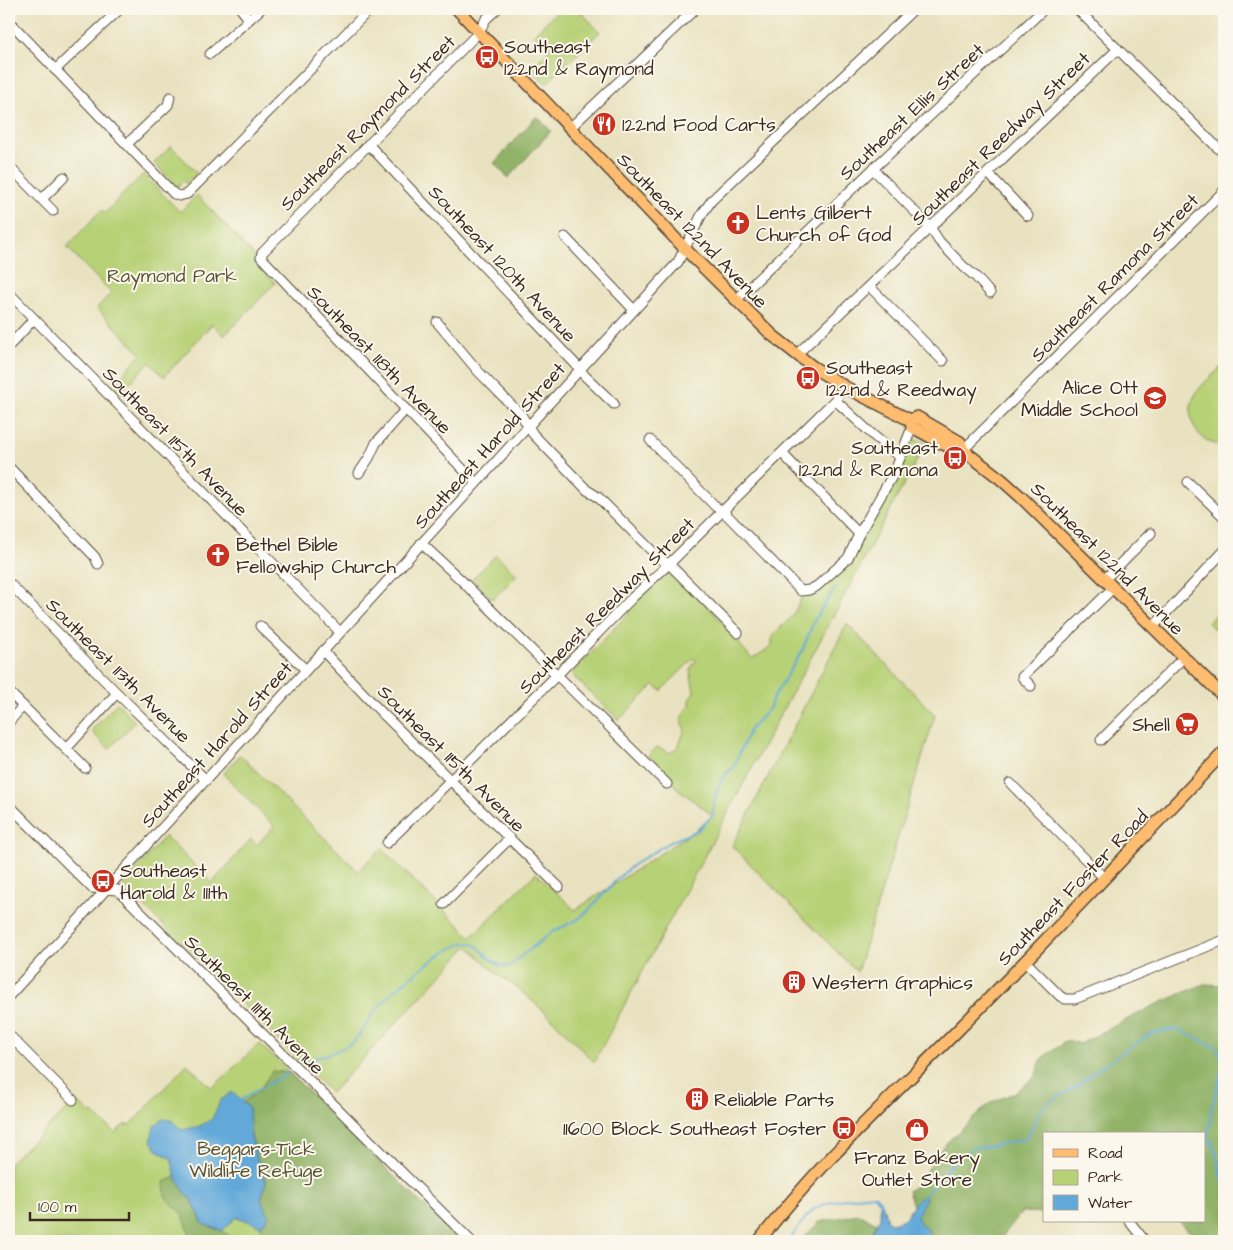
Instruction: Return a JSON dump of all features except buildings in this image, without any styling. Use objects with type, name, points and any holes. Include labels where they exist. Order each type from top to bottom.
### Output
[{"type":"main road","name":"Southeast 122nd Avenue","points":[[457,9],[684,249],[772,334],[796,355],[845,387],[911,423],[917,418],[940,429],[960,442],[963,450],[1013,490],[1224,697]]},
{"type":"main road","name":"Southeast Foster Road","points":[[759,1241],[818,1172],[1025,961],[1224,752]]},
{"type":"street","points":[[55,70],[120,9]]},
{"type":"street","points":[[241,9],[249,19]]},
{"type":"street","points":[[210,54],[261,9]]},
{"type":"street","points":[[9,22],[175,195],[183,196],[370,9]]},
{"type":"street","name":"Southeast Raymond Street","points":[[261,257],[262,252],[479,32],[486,19],[497,9]]},
{"type":"street","points":[[570,128],[695,9]]},
{"type":"street","name":"Southeast Harold Street","points":[[9,996],[678,262],[705,209],[727,184],[914,9]]},
{"type":"street","name":"Southeast Ellis Street","points":[[736,300],[1044,9]]},
{"type":"street","points":[[1077,9],[1224,154]]},
{"type":"street","name":"Southeast Reedway Street","points":[[796,355],[1118,49]]},
{"type":"street","points":[[127,144],[168,105],[170,97]]},
{"type":"street","name":"Southeast 120th Avenue","points":[[368,144],[584,375],[614,404]]},
{"type":"street","points":[[9,166],[53,211]]},
{"type":"street","points":[[873,169],[930,227],[939,241],[990,293]]},
{"type":"street","points":[[988,173],[1028,216]]},
{"type":"street","points":[[42,199],[64,177]]},
{"type":"street","name":"Southeast Ramona Street","points":[[963,450],[1224,191]]},
{"type":"street","points":[[565,237],[634,310]]},
{"type":"street","name":"Southeast 118th Avenue","points":[[261,257],[476,483]]},
{"type":"street","points":[[869,286],[943,361]]},
{"type":"street","name":"Southeast 115th Avenue","points":[[9,293],[340,632]]},
{"type":"street","points":[[9,346],[34,319]]},
{"type":"street","points":[[437,322],[478,371],[522,416],[532,434],[587,490],[598,497],[660,559],[670,564],[738,633]]},
{"type":"street","name":"Southeast Reedway Street","points":[[387,843],[557,676],[632,597],[670,564],[724,512],[836,400],[845,387]]},
{"type":"street","points":[[836,400],[874,436],[900,457]]},
{"type":"street","points":[[358,473],[370,458],[376,443],[405,410]]},
{"type":"street","points":[[650,440],[801,591],[809,590],[816,586],[848,558],[859,534],[895,471],[911,423]]},
{"type":"street","points":[[782,453],[859,534]]},
{"type":"street","points":[[9,468],[95,556],[98,564]]},
{"type":"street","points":[[1188,482],[1224,517]]},
{"type":"street","points":[[1031,686],[1022,677],[1109,584],[1151,533]]},
{"type":"street","points":[[421,543],[668,784]]},
{"type":"street","points":[[1153,627],[1224,551]]},
{"type":"street","name":"Southeast 113th Avenue","points":[[9,583],[206,780]]},
{"type":"street","points":[[260,626],[306,670]]},
{"type":"street","name":"Southeast 115th Avenue","points":[[323,652],[380,711],[559,887]]},
{"type":"street","points":[[1101,740],[1184,658]]},
{"type":"street","points":[[9,692],[85,768]]},
{"type":"street","points":[[66,749],[117,693]]},
{"type":"street","points":[[9,722],[23,706]]},
{"type":"street","points":[[1010,783],[1104,878]]},
{"type":"street","name":"Southeast 111th Avenue","points":[[9,805],[92,888],[118,890],[471,1241]]},
{"type":"street","points":[[444,904],[510,838]]},
{"type":"street","points":[[1025,961],[1060,996],[1069,1000],[1224,940]]},
{"type":"street","points":[[9,1035],[72,1100]]},
{"type":"street","points":[[1130,1222],[1145,1241]]},
{"type":"green space","points":[[560,9],[578,9],[600,32],[546,84],[531,68],[549,50],[534,34]]},
{"type":"green space","points":[[537,116],[551,131],[508,178],[494,163]]},
{"type":"green space","points":[[171,146],[197,173],[186,184],[183,181],[177,187],[154,163]]},
{"type":"green space","name":"Raymond Park","points":[[143,174],[180,212],[197,195],[257,259],[255,262],[275,283],[224,336],[212,324],[164,377],[149,362],[119,395],[111,387],[141,354],[97,308],[111,293],[67,247],[101,210],[105,213]]},
{"type":"green space","points":[[1224,364],[1224,446],[1207,441],[1195,429],[1192,421],[1191,404],[1204,383]]},
{"type":"green space","points":[[912,439],[924,442],[925,445],[594,1062],[550,1017],[519,989],[496,973],[468,946],[331,1093],[123,885],[165,836],[212,883],[251,839],[257,845],[274,826],[223,774],[240,755],[358,871],[381,848],[471,937],[536,873],[575,910],[693,832],[713,816],[676,787],[648,756],[657,747],[670,753],[678,747],[685,730],[681,721],[685,711],[690,706],[690,698],[694,692],[690,670],[696,660],[694,658],[661,691],[654,685],[619,720],[571,674],[629,613],[627,609],[642,593],[669,572],[672,572],[708,606],[752,659],[772,646],[772,636],[793,615],[802,597],[832,578],[849,561],[906,457]]},
{"type":"green space","points":[[496,555],[517,575],[493,599],[472,579]]},
{"type":"green space","points":[[1224,605],[1224,639],[1208,623]]},
{"type":"green space","points":[[847,624],[935,715],[857,972],[732,846]]},
{"type":"green space","points":[[117,703],[135,722],[109,749],[91,731]]},
{"type":"green space","points":[[1204,984],[1224,985],[1224,1241],[1199,1238],[1180,1222],[1206,1222],[1206,1132],[1043,1132],[1043,1213],[1022,1212],[999,1241],[931,1241],[930,1232],[918,1221],[908,1191],[918,1184],[944,1145],[990,1103],[1014,1093],[1035,1077],[1042,1058],[1068,1040],[1080,1044],[1153,1006]]},
{"type":"green space","name":"Beggars-Tick Wildlife Refuge","points":[[259,1044],[457,1241],[9,1241],[9,1163],[77,1100],[115,1133],[124,1125],[130,1125],[187,1064],[212,1088]]},
{"type":"green space","points":[[272,1071],[289,1073],[460,1241],[262,1241],[261,1226],[269,1216],[261,1200],[266,1182],[257,1159],[250,1132],[249,1108],[243,1102],[259,1091]]},
{"type":"green space","points":[[176,1177],[192,1200],[203,1224],[222,1231],[238,1241],[192,1241],[183,1215],[165,1197],[164,1182]]},
{"type":"green space","points":[[858,1214],[877,1223],[867,1241],[800,1241],[819,1222]]},
{"type":"water","points":[[232,1092],[249,1108],[250,1132],[257,1159],[266,1182],[261,1200],[269,1216],[261,1226],[237,1217],[222,1231],[203,1224],[192,1200],[176,1177],[171,1158],[158,1151],[151,1141],[154,1126],[163,1119],[171,1120],[182,1130],[200,1126],[212,1119],[221,1100]]},
{"type":"water","points":[[924,1195],[926,1198],[917,1217],[927,1229],[931,1241],[867,1241],[880,1218],[880,1203],[884,1209],[887,1221],[892,1223],[904,1219],[916,1201]]},
{"type":"waterway","points":[[301,1063],[336,1051],[354,1041],[383,1002],[419,970],[446,952],[458,945],[473,944],[496,963],[502,966],[509,966],[552,932],[577,920],[633,865],[668,843],[698,830],[712,816],[716,793],[720,783],[733,768],[750,729],[769,709],[773,698],[802,651],[815,619],[836,587]]},
{"type":"waterway","points":[[924,1196],[953,1162],[973,1148],[1022,1140],[1027,1137],[1042,1108],[1051,1101],[1077,1086],[1098,1069],[1150,1034],[1176,1029],[1212,1045],[1221,1056],[1223,1066],[1211,1111],[1208,1137],[1215,1148],[1224,1187]]},
{"type":"waterway","points":[[240,1101],[289,1072]]},
{"type":"waterway","points":[[789,1241],[809,1214],[825,1204],[874,1195],[882,1206]]},
{"type":"place","name":"Southeast 122nd & Raymond","points":[[487,57]]},
{"type":"place","name":"122nd Food Carts","points":[[604,124]]},
{"type":"place","name":"Lents Gilbert Church of God","points":[[738,223]]},
{"type":"place","name":"Southeast 122nd & Reedway","points":[[808,378]]},
{"type":"place","name":"Alice Ott Middle School","points":[[1155,398]]},
{"type":"place","name":"Southeast 122nd & Ramona","points":[[955,458]]},
{"type":"place","name":"Bethel Bible Fellowship Church","points":[[218,555]]},
{"type":"place","name":"Shell","points":[[1187,724]]},
{"type":"place","name":"Southeast Harold & 111th","points":[[103,881]]},
{"type":"place","name":"Western Graphics","points":[[794,982]]},
{"type":"place","name":"Reliable Parts","points":[[697,1099]]},
{"type":"place","name":"11600 Block Southeast Foster","points":[[844,1128]]},
{"type":"place","name":"Franz Bakery Outlet Store","points":[[917,1130]]}]
